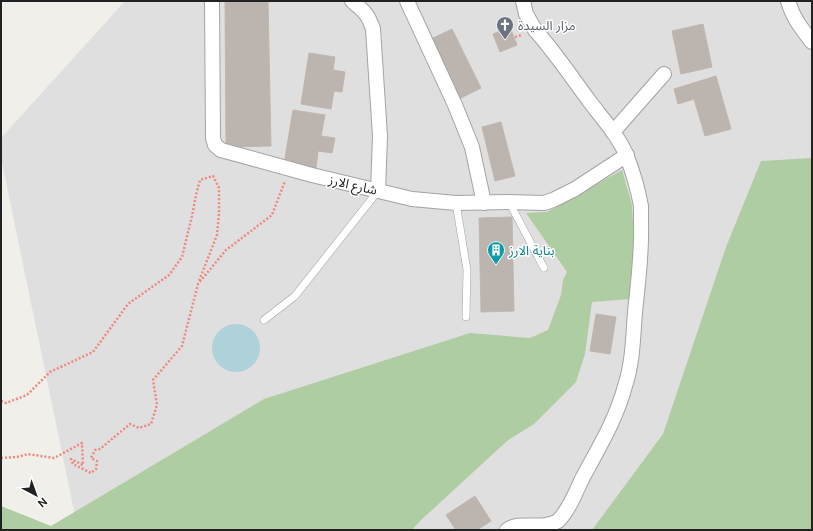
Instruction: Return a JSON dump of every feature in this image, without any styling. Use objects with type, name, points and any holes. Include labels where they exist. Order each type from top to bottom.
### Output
[{"type":"street","name":"شارع الارز","points":[[212,1],[213,138],[215,145],[220,150],[289,169],[412,199],[456,203],[544,203],[554,200],[575,189],[626,155]]},
{"type":"street","points":[[352,1],[366,13],[373,29],[380,136],[378,191]]},
{"type":"street","points":[[407,1],[455,105],[472,147],[484,203]]},
{"type":"street","points":[[508,530],[515,527],[539,530],[545,529],[554,525],[562,518],[618,409],[626,386],[632,356],[641,240],[641,207],[626,155],[613,132],[535,30],[526,14],[523,1]]},
{"type":"street","points":[[788,1],[791,12],[799,26],[812,42]]},
{"type":"street","points":[[613,132],[664,74]]},
{"type":"lane","points":[[264,320],[295,296],[378,191]]},
{"type":"lane","points":[[508,202],[544,268]]},
{"type":"lane","points":[[456,203],[467,270],[466,317]]},
{"type":"path","points":[[198,284],[226,250],[272,215],[289,169]]},
{"type":"path","points":[[1,401],[6,403],[27,395],[50,372],[93,352],[128,304],[169,275],[182,257],[200,180],[213,176],[219,188],[217,235],[198,284],[182,346],[153,380],[157,405],[151,424],[139,428],[130,424],[100,449],[95,450],[91,458],[97,461],[96,469],[91,473],[73,464],[71,459],[84,464],[82,443],[54,458],[28,454],[17,458],[1,458]]},
{"type":"shaded area","points":[[125,1],[812,1],[812,530],[78,530],[1,158],[1,138]]},
{"type":"green space","points":[[812,158],[812,530],[592,530],[663,434],[726,247],[761,161]]},
{"type":"green space","points":[[622,170],[632,205],[634,242],[629,299],[592,302],[585,354],[576,382],[534,424],[507,441],[412,530],[1,530],[1,506],[51,526],[264,399],[470,333],[530,338],[548,330],[561,295],[563,280],[567,272],[526,213],[547,212]]},
{"type":"water","points":[[231,324],[241,324],[253,331],[260,343],[260,353],[253,365],[241,372],[231,372],[223,368],[216,361],[212,353],[212,343],[216,335],[223,328]]},
{"type":"building","points":[[225,1],[268,1],[271,146],[226,147]]},
{"type":"building","points":[[703,24],[712,67],[681,74],[672,31]]},
{"type":"building","name":"مزار السيدة","points":[[510,27],[517,45],[500,52],[493,34]]},
{"type":"building","points":[[452,29],[481,88],[457,100],[429,40]]},
{"type":"building","points":[[309,53],[335,57],[333,70],[345,72],[342,92],[334,91],[331,109],[301,104]]},
{"type":"building","points":[[716,76],[731,129],[705,136],[694,99],[678,104],[674,89]]},
{"type":"building","points":[[293,110],[325,115],[321,136],[335,138],[332,153],[318,151],[316,169],[284,164]]},
{"type":"building","points":[[501,122],[515,176],[495,181],[482,127]]},
{"type":"building","name":"بناية الارز","points":[[512,217],[514,311],[481,312],[479,218]]},
{"type":"building","points":[[596,314],[616,317],[610,354],[590,351]]},
{"type":"building","points":[[475,496],[491,521],[477,530],[456,530],[446,515]]},
{"type":"place","name":"مزار السيدة","points":[[505,40]]},
{"type":"place","name":"بناية الارز","points":[[496,265]]}]
